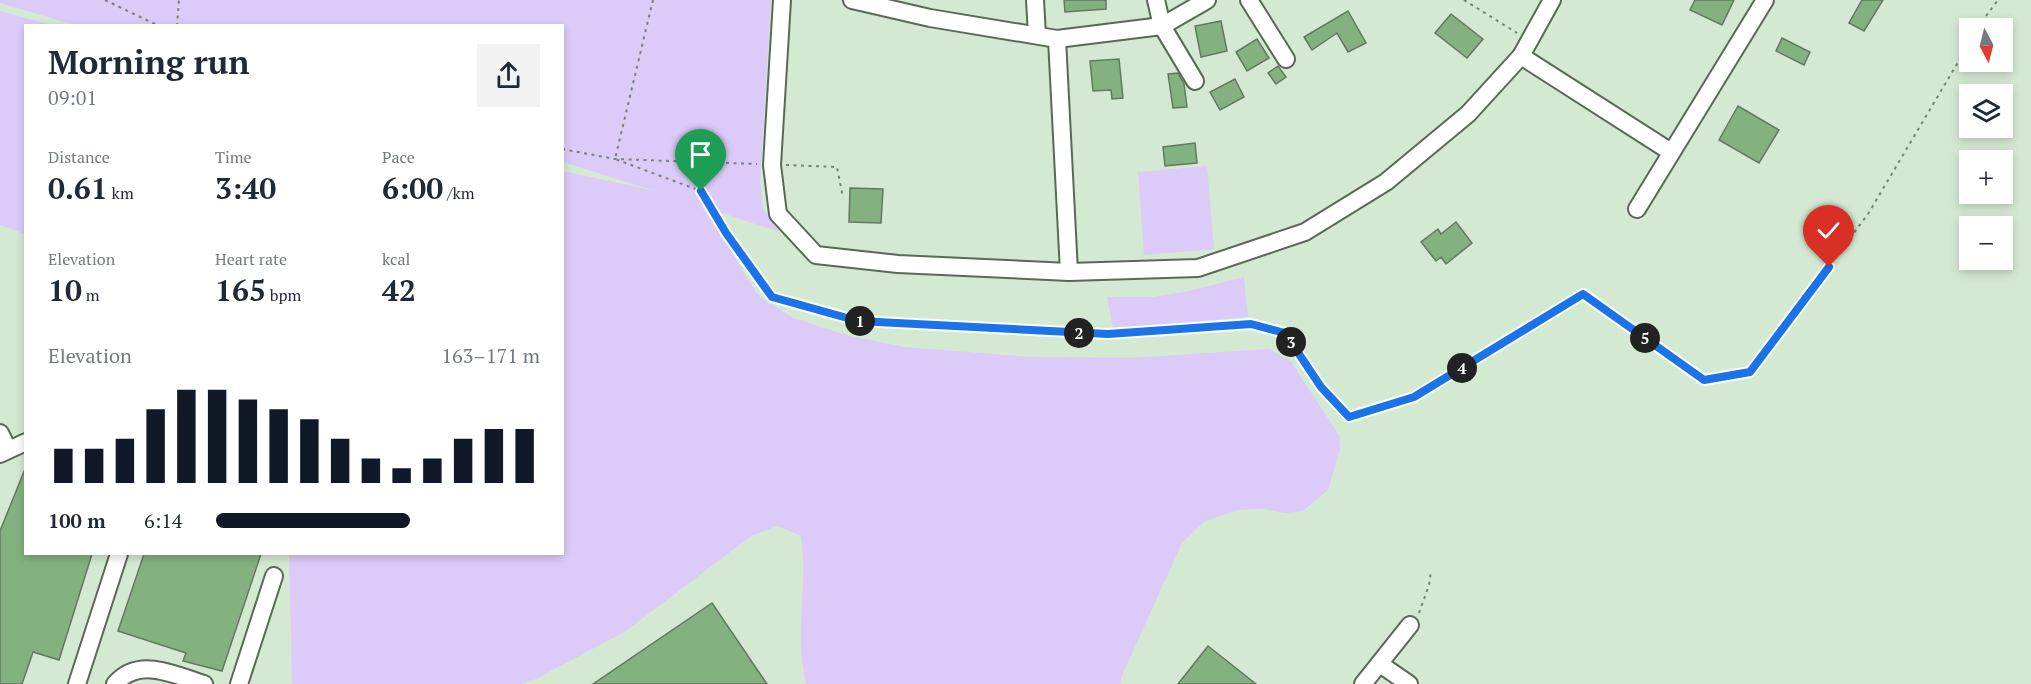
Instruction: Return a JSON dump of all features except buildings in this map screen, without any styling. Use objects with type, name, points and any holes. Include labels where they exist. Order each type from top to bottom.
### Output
[{"type":"street","points":[[782,0],[772,165],[778,214],[816,255],[898,264],[1070,272],[1198,268],[1305,232],[1386,182],[1468,114],[1521,56],[1552,0]]},
{"type":"street","points":[[852,0],[934,19],[1057,39],[1162,26],[1207,0]]},
{"type":"street","points":[[1035,0],[1037,35]]},
{"type":"street","points":[[1156,0],[1162,26],[1195,81]]},
{"type":"street","points":[[1249,0],[1286,59]]},
{"type":"street","points":[[1637,209],[1765,0]]},
{"type":"street","points":[[1057,39],[1070,272]]},
{"type":"street","points":[[1521,56],[1671,152]]},
{"type":"street","points":[[0,433],[4,451],[24,443]]},
{"type":"street","points":[[77,684],[119,555]]},
{"type":"street","points":[[239,684],[274,576]]},
{"type":"street","points":[[1363,684],[1410,625]]},
{"type":"street","points":[[1380,663],[1409,684]]},
{"type":"street","points":[[115,684],[132,671],[149,668],[204,684]]},
{"type":"path","points":[[105,0],[155,24]]},
{"type":"path","points":[[177,24],[179,0]]},
{"type":"path","points":[[615,159],[653,0]]},
{"type":"path","points":[[1464,0],[1530,40]]},
{"type":"path","points":[[1984,18],[1998,0]]},
{"type":"path","points":[[564,148],[615,159],[701,191],[726,233],[772,297],[858,321],[1108,334],[1251,324],[1285,333],[1321,387],[1349,417],[1414,397],[1583,294],[1704,380],[1750,372],[1868,214],[1959,61]]},
{"type":"path","points":[[615,159],[837,167],[843,198]]},
{"type":"path","points":[[1410,625],[1421,610],[1431,571]]},
{"type":"shaded area","points":[[0,0],[771,0],[760,183],[763,208],[779,232],[701,206],[721,231],[743,272],[760,297],[793,318],[850,336],[905,347],[1030,357],[1130,358],[1269,349],[1291,362],[1339,435],[1340,449],[1328,490],[1303,511],[1285,513],[1263,509],[1237,510],[1205,521],[1182,543],[1120,684],[806,684],[801,648],[803,554],[801,536],[778,526],[751,536],[626,631],[536,679],[520,684],[292,684],[289,555],[564,555],[564,171],[655,191],[564,162],[564,24],[71,24],[0,3]]},
{"type":"shaded area","points":[[0,11],[47,24],[24,24],[24,234],[0,225]]},
{"type":"shaded area","points":[[1207,166],[1214,249],[1144,255],[1138,172]]},
{"type":"shaded area","points":[[1244,277],[1248,317],[1113,329],[1107,297],[1153,297],[1194,290]]},
{"type":"route","points":[[701,191],[726,233],[772,297],[858,321],[1108,334],[1251,324],[1285,333],[1321,387],[1349,417],[1414,397],[1583,294],[1704,380],[1750,372],[1829,267]]}]
